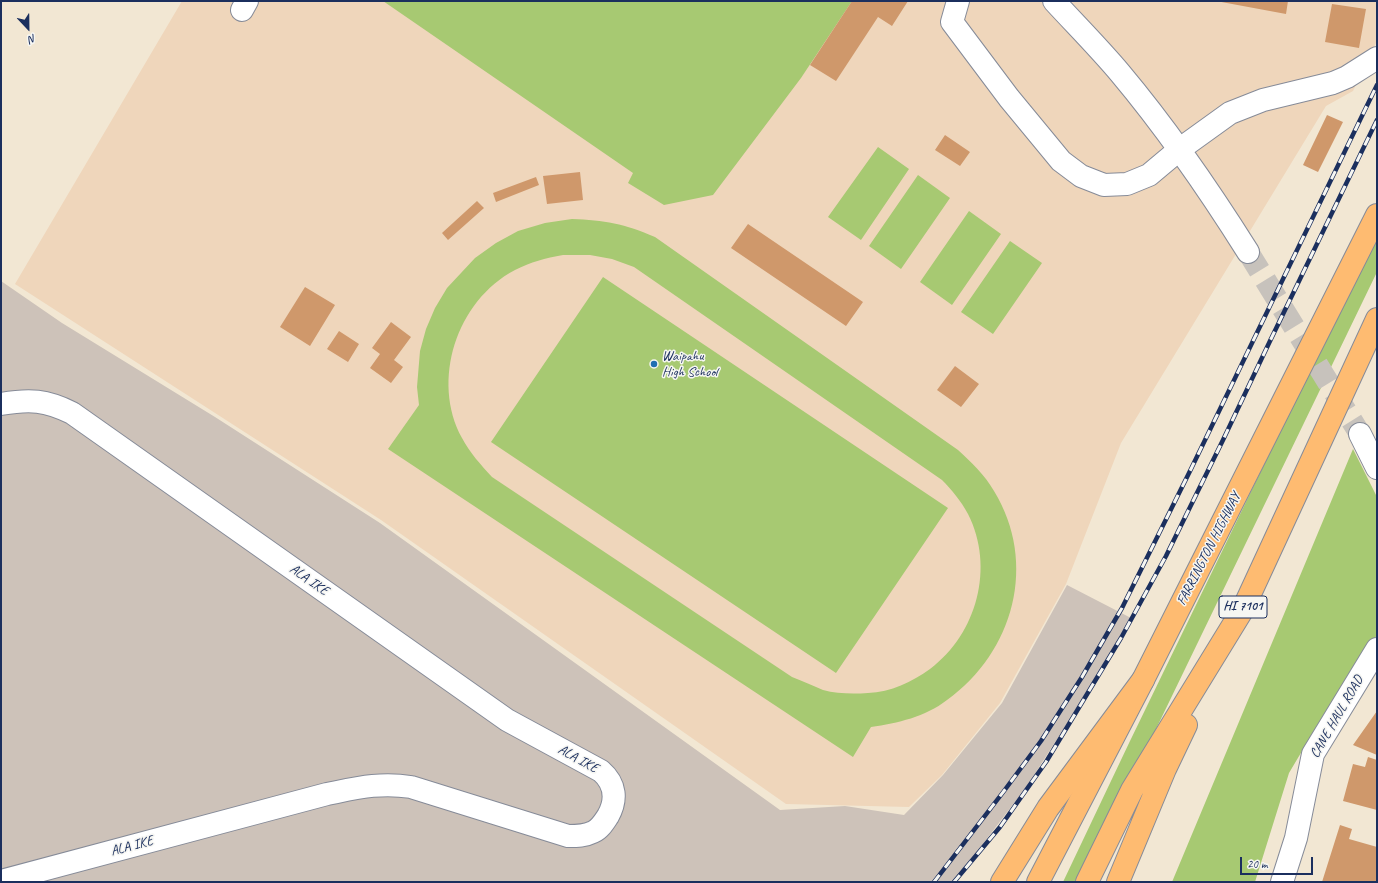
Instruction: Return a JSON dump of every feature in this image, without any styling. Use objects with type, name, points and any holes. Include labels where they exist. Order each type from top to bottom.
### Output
[{"type":"main road","name":"FARRINGTON HIGHWAY","points":[[1038,882],[1143,680],[1377,215]]},
{"type":"main road","name":"HI 7101","points":[[1088,882],[1132,790],[1242,608],[1377,319]]},
{"type":"main road","points":[[1118,882],[1165,769],[1242,608]]},
{"type":"main road","points":[[1002,882],[1048,808],[1143,680]]},
{"type":"lane","points":[[958,1],[952,22],[1010,98],[1061,161],[1081,176],[1104,185],[1127,184],[1149,175],[1180,149],[1230,113],[1263,100],[1348,77],[1377,58]]},
{"type":"lane","points":[[1054,1],[1120,72],[1180,149],[1248,252]]},
{"type":"lane","name":"ALA IKE","points":[[1,404],[22,401],[42,401],[58,405],[72,412],[507,720],[601,772],[612,784],[614,797],[611,810],[599,828],[586,835],[568,836],[411,787],[389,784],[362,786],[1,881]]},
{"type":"lane","points":[[1360,434],[1377,468]]},
{"type":"lane","name":"CANE HAUL ROAD","points":[[1282,882],[1296,838],[1313,754],[1377,649]]},
{"type":"shaded area","name":"Waipahu High School","points":[[182,1],[1377,1],[1377,41],[1353,91],[1326,106],[1121,443],[1066,584],[1000,703],[942,775],[909,807],[786,804],[381,520],[15,284]]},
{"type":"shaded area","points":[[1,281],[62,323],[215,417],[380,523],[780,810],[845,806],[904,815],[943,775],[1002,703],[1067,585],[1131,618],[1027,786],[954,882],[1,882]]},
{"type":"green space","points":[[383,1],[852,1],[801,78],[713,195],[664,205],[628,183],[633,173]]},
{"type":"green space","points":[[878,147],[909,169],[861,240],[828,217]]},
{"type":"green space","points":[[918,175],[950,198],[901,269],[869,246]]},
{"type":"green space","points":[[969,211],[1001,234],[952,305],[920,282]]},
{"type":"green space","points":[[572,219],[594,220],[624,226],[655,237],[958,450],[978,469],[994,491],[1007,519],[1015,547],[1016,576],[1012,604],[1003,632],[989,657],[970,680],[947,700],[930,711],[901,721],[871,727],[853,757],[388,449],[419,405],[417,387],[420,351],[426,329],[435,308],[447,288],[475,258],[496,243],[518,231],[545,223]],"holes":[[[590,255],[612,259],[634,267],[942,480],[953,492],[968,514],[976,534],[980,556],[980,577],[977,598],[970,619],[960,637],[946,654],[930,669],[901,686],[885,691],[863,693],[846,693],[823,690],[792,677],[492,477],[476,459],[462,438],[453,416],[449,392],[450,368],[455,344],[464,322],[477,301],[495,284],[515,270],[556,256]]]},
{"type":"green space","points":[[1377,232],[1377,272],[1082,882],[1063,882],[1130,741]]},
{"type":"green space","points":[[1010,241],[1042,263],[993,334],[961,312]]},
{"type":"green space","points":[[603,277],[948,508],[836,673],[491,442]]},
{"type":"green space","points":[[1353,449],[1377,497],[1377,635],[1324,714],[1289,773],[1255,882],[1172,882]]},
{"type":"building","points":[[852,1],[908,1],[892,26],[878,17],[836,81],[810,65]]},
{"type":"building","points":[[1216,1],[1288,1],[1286,14]]},
{"type":"building","points":[[1332,4],[1366,9],[1359,48],[1325,42]]},
{"type":"building","points":[[1327,115],[1343,122],[1318,172],[1303,165]]},
{"type":"building","points":[[945,135],[970,152],[960,166],[935,150]]},
{"type":"building","points":[[580,172],[583,200],[547,204],[543,176]]},
{"type":"building","points":[[536,177],[539,185],[496,202],[493,193]]},
{"type":"building","points":[[477,201],[484,208],[448,240],[442,233]]},
{"type":"building","points":[[748,224],[863,302],[846,326],[731,248]]},
{"type":"building","points":[[305,287],[335,305],[310,346],[280,327]]},
{"type":"building","points":[[391,322],[411,337],[394,360],[403,367],[391,383],[370,368],[380,354],[372,348]]},
{"type":"building","points":[[339,331],[359,344],[348,362],[327,349]]},
{"type":"building","points":[[955,366],[979,384],[961,407],[937,390]]},
{"type":"building","points":[[1377,711],[1377,755],[1353,745]]},
{"type":"building","points":[[1368,757],[1377,760],[1377,810],[1343,801],[1353,764],[1365,767]]},
{"type":"building","points":[[1340,825],[1352,829],[1349,839],[1377,847],[1377,882],[1322,882]]},
{"type":"tunnel","points":[[1248,252],[1360,434]]},
{"type":"railway","points":[[934,882],[1041,741],[1082,677],[1122,608],[1377,85]]},
{"type":"railway","points":[[954,882],[1000,827],[1046,762],[1121,638],[1166,556],[1377,120]]},
{"type":"place","name":"Waipahu High School","points":[[654,364]]}]
